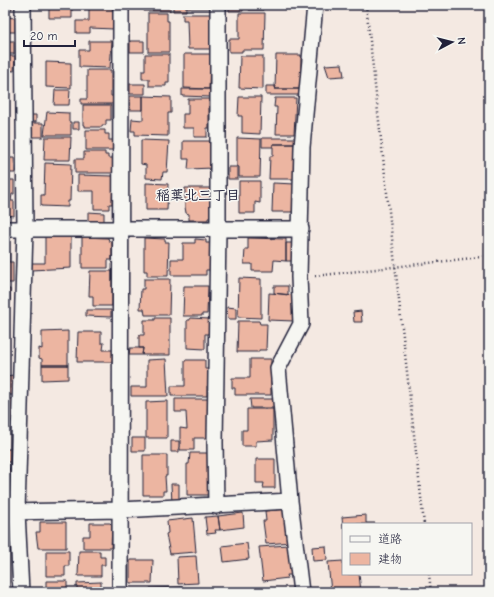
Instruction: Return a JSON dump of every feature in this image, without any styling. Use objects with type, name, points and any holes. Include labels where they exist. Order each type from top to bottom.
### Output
[{"type":"street","points":[[20,592],[11,512],[25,229],[23,5]]},
{"type":"street","points":[[120,592],[121,5]]},
{"type":"street","points":[[216,506],[215,443],[218,228],[218,5]]},
{"type":"street","points":[[301,592],[290,501],[278,368],[301,324],[299,278],[302,147],[315,5]]},
{"type":"street","points":[[5,229],[301,229]]},
{"type":"street","points":[[11,512],[121,510],[290,501]]},
{"type":"path","points":[[366,5],[424,523]]},
{"type":"path","points":[[299,278],[489,256]]},
{"type":"path","points":[[429,575],[431,592]]},
{"type":"building","points":[[5,5],[12,5],[12,9],[5,9]]},
{"type":"building","points":[[46,5],[72,5],[72,18],[49,18],[49,7],[46,7]]},
{"type":"building","points":[[89,5],[112,5],[114,29],[90,28],[90,33],[76,33],[76,21],[89,21]]},
{"type":"building","points":[[144,5],[170,5],[170,11],[144,11]]},
{"type":"building","points":[[173,5],[186,5],[186,11],[173,11]]},
{"type":"building","points":[[187,5],[213,5],[212,8],[187,8]]},
{"type":"building","points":[[229,5],[243,5],[243,11],[229,11]]},
{"type":"building","points":[[249,5],[263,5],[263,10],[249,10]]},
{"type":"building","points":[[148,13],[167,13],[167,21],[169,21],[169,52],[148,52]]},
{"type":"building","points":[[239,13],[265,13],[264,50],[242,50],[242,52],[229,52],[229,39],[239,39]]},
{"type":"building","points":[[183,14],[210,14],[211,49],[188,49],[187,20],[183,20]]},
{"type":"building","points":[[5,17],[15,18],[15,32],[5,32]]},
{"type":"building","points":[[5,41],[14,41],[14,54],[5,54]]},
{"type":"building","points":[[89,41],[112,41],[110,68],[79,67],[79,50],[89,50]]},
{"type":"building","points":[[130,41],[144,41],[144,52],[130,52]]},
{"type":"building","points":[[145,54],[169,54],[169,83],[166,83],[166,86],[149,86],[149,79],[142,79],[142,71],[145,71]]},
{"type":"building","points":[[184,54],[210,54],[209,89],[184,88]]},
{"type":"building","points":[[276,55],[301,55],[301,89],[275,89]]},
{"type":"building","points":[[5,56],[15,56],[14,71],[5,70]]},
{"type":"building","points":[[240,56],[263,56],[263,89],[239,88]]},
{"type":"building","points":[[46,62],[71,63],[71,88],[46,87]]},
{"type":"building","points":[[342,64],[344,76],[329,77],[325,65]]},
{"type":"building","points":[[87,70],[111,70],[111,96],[113,96],[113,104],[81,104],[81,99],[87,99]]},
{"type":"building","points":[[130,84],[145,84],[145,94],[130,94]]},
{"type":"building","points":[[266,86],[276,86],[275,89],[301,89],[302,95],[266,95]]},
{"type":"building","points":[[182,89],[210,89],[210,97],[182,96]]},
{"type":"building","points":[[55,90],[70,90],[69,105],[54,105]]},
{"type":"building","points":[[130,96],[143,96],[143,110],[130,110]]},
{"type":"building","points":[[143,96],[171,97],[171,113],[168,113],[168,136],[135,135],[135,131],[131,131],[132,119],[143,120]]},
{"type":"building","points":[[239,97],[261,97],[260,134],[242,133],[242,116],[238,116]]},
{"type":"building","points":[[275,98],[296,98],[294,134],[276,134],[277,107],[274,107]]},
{"type":"building","points":[[188,99],[209,99],[209,128],[207,128],[207,137],[194,137],[194,128],[183,128],[183,114],[188,114]]},
{"type":"building","points":[[83,105],[111,105],[111,120],[106,120],[106,125],[102,125],[102,127],[85,127],[85,125],[83,125]]},
{"type":"building","points":[[47,112],[69,113],[71,135],[44,135]]},
{"type":"building","points":[[31,115],[36,115],[36,122],[31,122]]},
{"type":"building","points":[[73,122],[79,122],[79,129],[73,129]]},
{"type":"building","points":[[31,123],[43,123],[43,137],[31,137]]},
{"type":"building","points":[[86,130],[105,130],[105,134],[109,134],[109,140],[113,140],[113,150],[86,150]]},
{"type":"building","points":[[45,137],[71,137],[70,160],[44,160]]},
{"type":"building","points":[[237,138],[261,139],[260,177],[239,177],[239,167],[237,166]]},
{"type":"building","points":[[262,138],[297,138],[295,144],[273,144],[273,147],[262,147]]},
{"type":"building","points":[[141,140],[169,141],[167,172],[163,172],[162,179],[146,178],[146,165],[141,164]]},
{"type":"building","points":[[183,141],[211,141],[213,168],[188,169],[189,159],[183,159]]},
{"type":"building","points":[[273,144],[295,144],[295,179],[269,179],[270,156],[273,156]]},
{"type":"building","points":[[84,152],[105,152],[105,155],[108,155],[108,158],[113,158],[113,173],[75,173],[75,159],[84,159]]},
{"type":"building","points":[[5,158],[14,158],[15,173],[5,173]]},
{"type":"building","points":[[45,163],[71,164],[70,201],[68,201],[68,207],[41,206],[41,195],[44,195]]},
{"type":"building","points":[[228,167],[238,167],[238,179],[228,179]]},
{"type":"building","points":[[78,175],[113,176],[112,204],[109,204],[109,209],[94,209],[94,191],[78,191]]},
{"type":"building","points":[[5,180],[14,180],[14,194],[12,194],[11,201],[14,201],[14,216],[5,215]]},
{"type":"building","points":[[239,181],[260,181],[260,203],[255,202],[255,213],[239,213]]},
{"type":"building","points":[[146,183],[168,184],[167,210],[146,210]]},
{"type":"building","points":[[273,183],[295,184],[296,207],[293,207],[293,212],[272,212]]},
{"type":"building","points":[[185,188],[210,188],[210,218],[208,218],[208,220],[189,220],[189,214],[186,213],[185,207]]},
{"type":"building","points":[[88,212],[104,213],[104,221],[88,221]]},
{"type":"building","points":[[45,237],[71,237],[71,268],[31,270],[31,263],[45,263]]},
{"type":"building","points":[[82,237],[108,238],[109,241],[112,241],[112,260],[108,260],[108,268],[82,268]]},
{"type":"building","points":[[144,238],[165,239],[165,242],[169,242],[168,276],[147,276],[147,271],[144,271]]},
{"type":"building","points":[[248,238],[286,239],[286,261],[274,260],[273,271],[252,271],[252,264],[244,264],[245,249],[248,249]]},
{"type":"building","points":[[195,239],[206,240],[206,243],[212,243],[212,270],[206,270],[206,275],[171,275],[171,259],[183,259],[183,243],[195,243]]},
{"type":"building","points":[[286,243],[296,243],[296,261],[286,261]]},
{"type":"building","points":[[5,252],[9,252],[9,262],[13,262],[13,283],[5,283]]},
{"type":"building","points":[[90,271],[112,271],[112,306],[93,306],[93,296],[89,296]]},
{"type":"building","points":[[239,278],[261,279],[261,318],[238,317]]},
{"type":"building","points":[[144,279],[170,279],[169,315],[145,315],[144,309],[140,309],[141,289],[144,289]]},
{"type":"building","points":[[5,285],[6,289],[10,289],[10,303],[5,303]]},
{"type":"building","points":[[184,286],[208,286],[207,314],[202,314],[202,316],[183,316]]},
{"type":"building","points":[[274,286],[288,286],[288,295],[274,293]]},
{"type":"building","points":[[269,293],[295,295],[294,321],[268,320]]},
{"type":"building","points":[[227,307],[236,308],[236,319],[228,319]]},
{"type":"building","points":[[86,310],[111,310],[111,317],[86,316]]},
{"type":"building","points":[[361,311],[362,322],[354,322],[353,312]]},
{"type":"building","points":[[155,318],[170,318],[170,355],[142,355],[143,348],[139,348],[139,335],[144,335],[144,320],[155,320]]},
{"type":"building","points":[[190,318],[209,319],[209,334],[205,334],[205,349],[187,348],[187,320],[190,320]]},
{"type":"building","points":[[238,321],[259,321],[260,324],[267,324],[266,350],[259,350],[259,352],[237,352]]},
{"type":"building","points":[[68,331],[68,365],[42,365],[42,359],[39,358],[39,348],[42,349],[42,332]]},
{"type":"building","points":[[78,332],[101,332],[101,343],[104,343],[103,350],[113,350],[112,362],[77,362]]},
{"type":"building","points":[[130,348],[143,348],[142,355],[129,355]]},
{"type":"building","points":[[166,359],[168,396],[131,396],[131,387],[147,387],[147,360]]},
{"type":"building","points":[[250,359],[271,359],[271,395],[235,395],[235,388],[232,388],[232,378],[250,378]]},
{"type":"building","points":[[185,360],[205,360],[205,369],[211,369],[211,386],[207,386],[207,396],[171,396],[171,386],[185,386]]},
{"type":"building","points":[[42,365],[68,365],[68,379],[42,380]]},
{"type":"building","points":[[14,375],[14,395],[5,395],[5,376]]},
{"type":"building","points":[[5,399],[14,399],[14,421],[5,421]]},
{"type":"building","points":[[175,399],[209,399],[209,438],[194,438],[194,450],[180,450],[180,428],[187,429],[186,412],[175,412]]},
{"type":"building","points":[[250,399],[276,399],[276,408],[251,408]]},
{"type":"building","points":[[167,401],[167,438],[146,438],[146,402]]},
{"type":"building","points":[[247,409],[273,409],[273,440],[256,441],[256,446],[242,446],[242,430],[247,430]]},
{"type":"building","points":[[132,438],[145,438],[145,451],[132,451]]},
{"type":"building","points":[[171,441],[179,441],[179,452],[171,452]]},
{"type":"building","points":[[5,449],[11,449],[11,462],[5,462]]},
{"type":"building","points":[[190,453],[210,453],[210,495],[187,495],[187,464],[189,464]]},
{"type":"building","points":[[143,455],[167,455],[167,476],[165,476],[166,491],[163,491],[163,495],[143,495]]},
{"type":"building","points":[[256,459],[275,459],[275,488],[263,488],[264,483],[256,483]]},
{"type":"building","points":[[5,469],[13,469],[13,494],[5,494]]},
{"type":"building","points":[[171,484],[179,484],[179,502],[172,503]]},
{"type":"building","points":[[288,509],[292,542],[266,544],[263,521],[266,521],[265,511]]},
{"type":"building","points":[[243,513],[244,527],[220,530],[218,516]]},
{"type":"building","points":[[366,515],[366,523],[343,523],[342,517]]},
{"type":"building","points":[[218,516],[220,530],[215,530],[216,533],[207,534],[205,517]]},
{"type":"building","points":[[193,518],[196,552],[170,554],[166,534],[168,533],[167,521]]},
{"type":"building","points":[[40,522],[66,522],[66,548],[38,548],[36,532],[40,532]]},
{"type":"building","points":[[90,523],[110,523],[112,525],[111,548],[83,548],[83,536],[90,536]]},
{"type":"building","points":[[5,524],[12,524],[11,552],[5,552]]},
{"type":"building","points":[[247,543],[249,559],[224,562],[222,546]]},
{"type":"building","points":[[288,545],[290,568],[293,568],[294,575],[287,575],[288,578],[263,581],[259,547]]},
{"type":"building","points":[[326,546],[327,560],[313,561],[312,547]]},
{"type":"building","points":[[46,551],[69,551],[69,566],[65,566],[65,576],[46,576]]},
{"type":"building","points":[[79,551],[100,551],[100,557],[105,557],[105,565],[101,565],[101,576],[78,576]]},
{"type":"building","points":[[196,556],[198,583],[178,584],[177,557]]},
{"type":"building","points":[[130,560],[153,560],[152,583],[130,583]]},
{"type":"building","points":[[342,561],[342,575],[359,575],[361,592],[331,592],[328,562]]},
{"type":"building","points":[[46,581],[67,581],[67,592],[46,592]]},
{"type":"building","points":[[101,582],[101,589],[106,589],[106,592],[77,592],[77,583]]},
{"type":"building","points":[[182,587],[182,592],[150,592],[150,588]]},
{"type":"building","points":[[414,587],[415,592],[387,592],[387,590]]},
{"type":"building","points":[[263,589],[264,592],[252,592],[252,590]]},
{"type":"building","points":[[299,589],[299,592],[284,592],[284,591]]},
{"type":"district","name":"稲葉北三丁目","points":[[198,195]]}]
